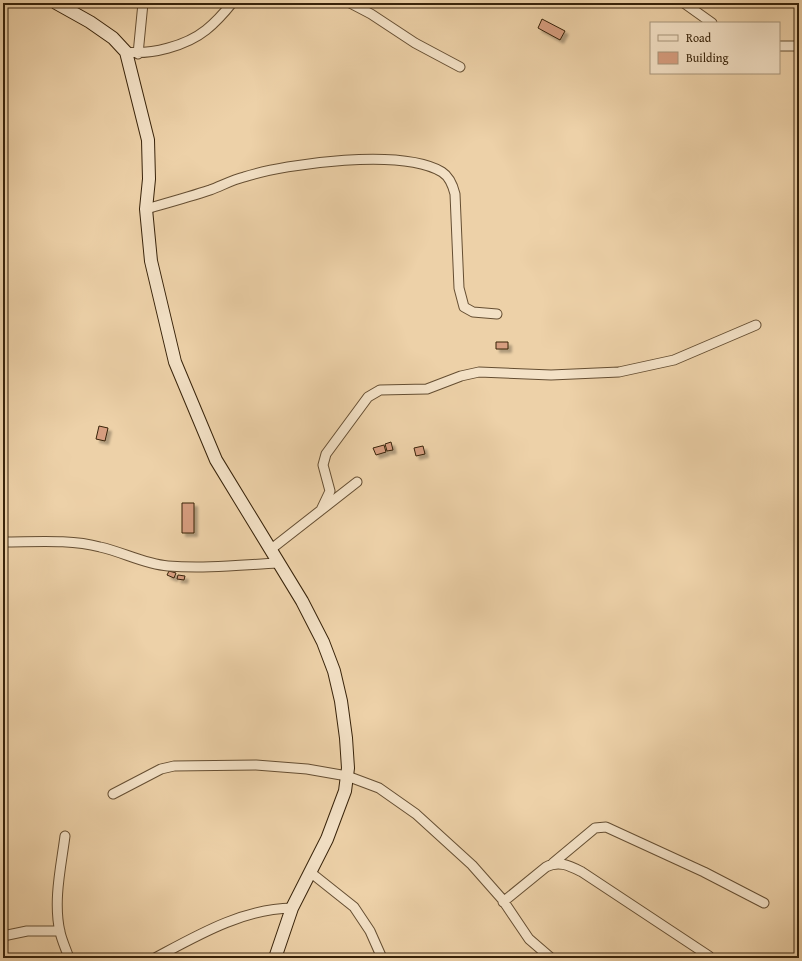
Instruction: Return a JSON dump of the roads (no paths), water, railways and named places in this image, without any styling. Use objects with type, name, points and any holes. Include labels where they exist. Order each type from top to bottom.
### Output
[{"type":"street","points":[[56,3],[90,22],[113,38],[126,52],[148,140],[146,209],[151,261],[176,362],[216,460],[302,602],[323,642],[334,671],[341,701],[346,738],[347,776],[344,791],[337,814],[292,908],[275,958]]},
{"type":"street","points":[[138,54],[143,3]]},
{"type":"street","points":[[126,52],[138,54],[178,44],[191,39],[210,27],[232,3]]},
{"type":"street","points":[[350,3],[371,14],[415,43],[460,67]]},
{"type":"street","points":[[684,3],[711,22]]},
{"type":"street","points":[[780,46],[799,46]]},
{"type":"street","points":[[146,209],[210,190],[244,177],[279,168],[354,159],[407,161],[428,166],[442,172],[451,182],[455,194],[459,288],[464,307],[473,312],[497,314]]},
{"type":"street","points":[[321,510],[330,491],[323,465],[326,454],[356,412],[375,392],[388,389],[427,389],[461,376],[478,372],[551,375],[619,372],[674,360],[756,325]]},
{"type":"street","points":[[270,550],[357,482]]},
{"type":"street","points":[[3,542],[61,543],[100,546],[144,561],[167,566],[278,563]]},
{"type":"street","points":[[113,794],[161,769],[174,766],[256,765],[307,769],[347,776],[379,788],[411,810],[472,865],[503,902],[529,939],[551,958]]},
{"type":"street","points":[[503,902],[595,828],[606,827],[704,872],[764,903]]},
{"type":"street","points":[[65,836],[58,892],[60,931],[69,958]]},
{"type":"street","points":[[553,863],[569,866],[582,872],[709,956]]},
{"type":"street","points":[[310,872],[354,907],[370,931],[382,958]]},
{"type":"street","points":[[155,958],[213,928],[232,921],[276,909],[292,908]]},
{"type":"street","points":[[3,936],[27,931],[60,931]]}]
